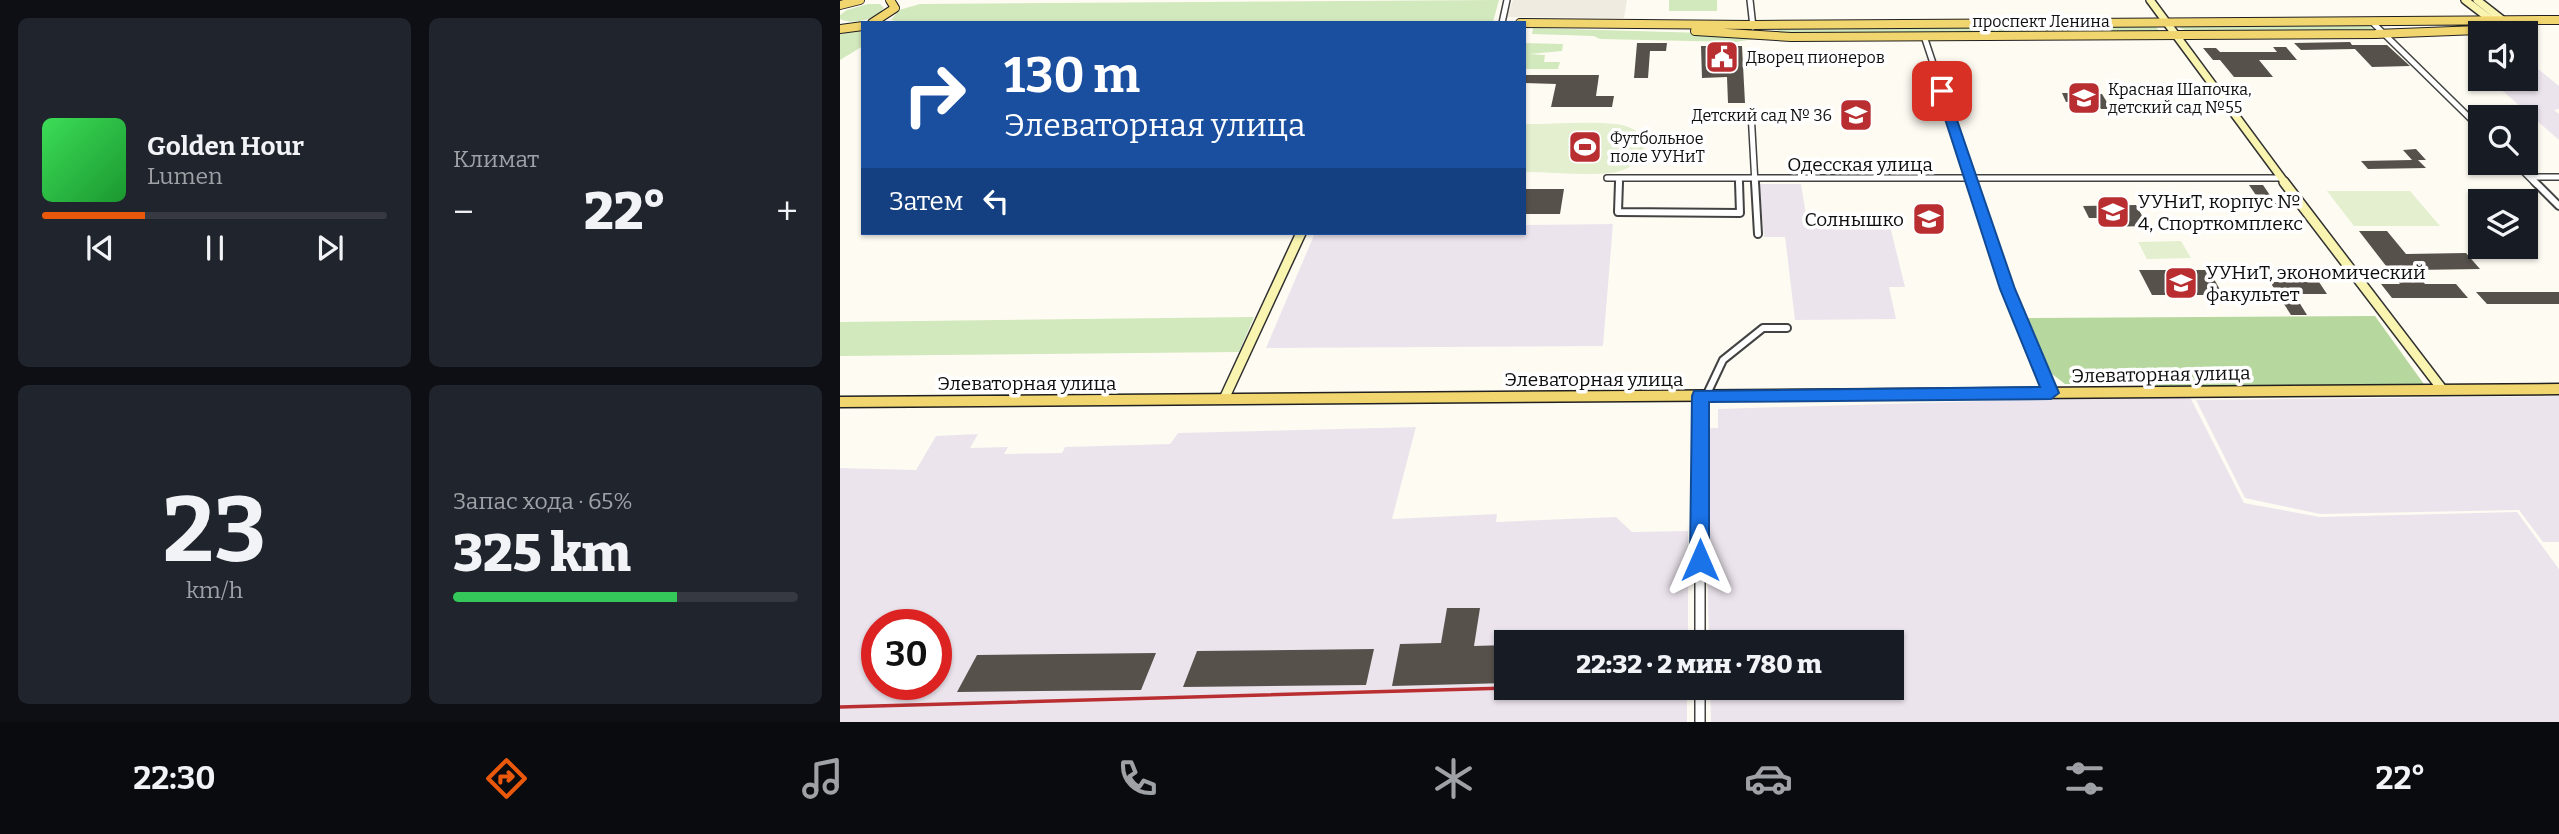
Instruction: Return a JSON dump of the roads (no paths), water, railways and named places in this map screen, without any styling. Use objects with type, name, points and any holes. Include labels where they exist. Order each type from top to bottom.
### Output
[{"type":"main road","points":[[840,2],[860,0]]},
{"type":"main road","points":[[888,20],[895,8],[890,0]]},
{"type":"main road","name":"проспект Ленина","points":[[2538,22],[2559,20]]},
{"type":"main road","name":"проспект Ленина","points":[[1526,23],[1753,25],[2468,22]]},
{"type":"main road","name":"проспект Ленина","points":[[1526,26],[1645,27],[1754,35],[1923,36],[2384,34],[2468,28]]},
{"type":"main road","points":[[843,29],[861,27]]},
{"type":"main road","name":"проспект Ленина","points":[[2538,28],[2559,27]]},
{"type":"main road","name":"Элеваторная улица","points":[[840,402],[2559,389]]},
{"type":"street","points":[[1502,21],[1507,0]]},
{"type":"street","points":[[1750,0],[1754,35]]},
{"type":"street","points":[[2150,0],[2442,389]]},
{"type":"street","points":[[2465,0],[2492,21]]},
{"type":"street","points":[[2477,0],[2499,21]]},
{"type":"street","points":[[2372,22],[2468,116]]},
{"type":"street","points":[[1923,36],[2008,289],[2051,393]]},
{"type":"street","points":[[1751,112],[1758,234]]},
{"type":"street","points":[[2530,177],[2559,177]]},
{"type":"street","points":[[2530,177],[2559,206]]},
{"type":"street","name":"Одесская улица","points":[[1607,178],[2281,178]]},
{"type":"street","points":[[1619,178],[1618,212],[1741,212],[1739,180]]},
{"type":"street","points":[[1224,399],[1300,235]]},
{"type":"street","points":[[1700,630],[1703,396],[1723,360],[1763,328],[1787,328]]},
{"type":"street","points":[[1700,700],[1700,722]]},
{"type":"railway","points":[[840,707],[1494,688]]},
{"type":"place","name":"Дворец пионеров","points":[[1722,57]]},
{"type":"place","name":"Красная Шапочка, детский сад №55","points":[[2084,98]]},
{"type":"place","name":"Детский сад № 36","points":[[1856,115]]},
{"type":"place","name":"Футбольное поле УУНиТ","points":[[1585,147]]},
{"type":"place","name":"УУНиТ, корпус № 4, Спорткомплекс","points":[[2113,212]]},
{"type":"place","name":"Солнышко","points":[[1929,219]]},
{"type":"place","name":"УУНиТ, экономический факультет","points":[[2181,283]]}]
